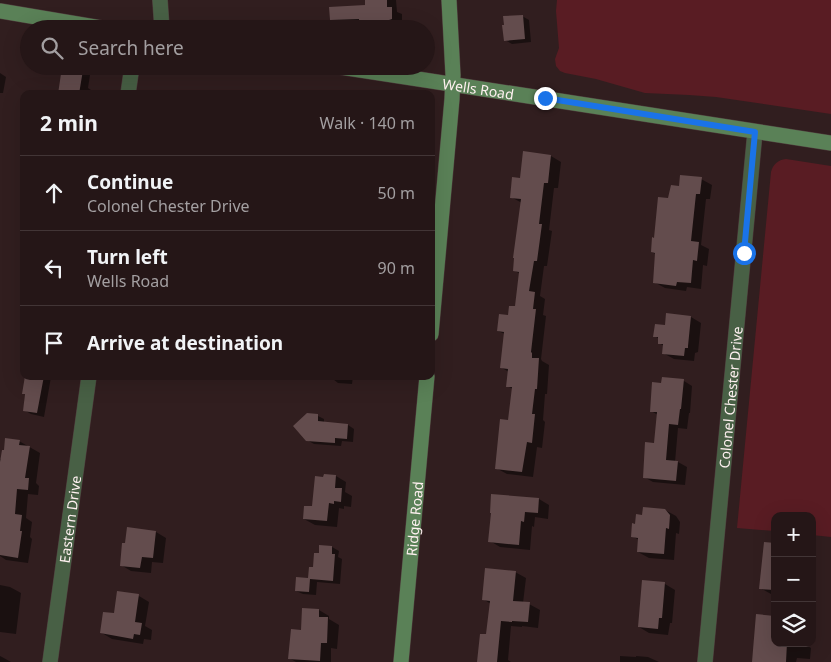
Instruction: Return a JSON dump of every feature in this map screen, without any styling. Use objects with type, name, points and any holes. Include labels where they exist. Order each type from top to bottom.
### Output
[{"type":"street","points":[[160,0],[161,20]]},
{"type":"street","points":[[435,289],[453,84],[448,0]]},
{"type":"street","points":[[0,11],[54,20]]},
{"type":"street","points":[[129,90],[131,75]]},
{"type":"street","name":"Wells Road","points":[[394,75],[831,143]]},
{"type":"street","name":"Colonel Chester Drive","points":[[705,662],[755,132]]},
{"type":"street","name":"Eastern Drive","points":[[50,662],[88,380]]},
{"type":"street","name":"Ridge Road","points":[[401,662],[427,380]]},
{"type":"shaded area","points":[[557,0],[831,0],[831,114],[716,97],[645,93],[560,71],[556,66],[555,59],[559,48]]},
{"type":"shaded area","points":[[786,159],[831,166],[831,537],[816,535],[816,512],[771,512],[771,531],[737,528],[771,172],[776,163]]},
{"type":"building","points":[[365,0],[387,0],[387,7],[392,7],[392,19],[330,20],[329,7],[365,5]]},
{"type":"building","points":[[523,15],[525,39],[504,41],[503,16]]},
{"type":"building","points":[[61,75],[82,75],[80,90],[59,90]]},
{"type":"building","points":[[523,151],[551,155],[548,183],[544,183],[539,224],[542,224],[537,261],[534,261],[529,291],[535,292],[533,309],[536,309],[531,352],[532,358],[539,358],[537,389],[535,389],[532,414],[535,414],[532,443],[527,442],[522,472],[495,469],[500,419],[508,420],[512,387],[506,387],[508,369],[500,368],[504,332],[497,331],[499,314],[508,315],[509,306],[515,306],[519,272],[513,271],[513,258],[521,199],[510,198],[512,177],[520,178]]},
{"type":"building","points":[[680,175],[702,177],[700,194],[696,194],[691,241],[699,242],[697,261],[693,260],[691,283],[677,282],[676,286],[653,283],[655,253],[651,252],[658,197],[668,198],[671,185],[679,186]]},
{"type":"building","points":[[666,313],[691,316],[688,348],[685,348],[684,356],[662,354],[663,344],[658,344],[658,337],[653,337],[655,324],[665,325]]},
{"type":"building","points":[[662,377],[684,379],[678,425],[669,424],[666,460],[678,461],[676,481],[643,478],[645,442],[654,443],[657,412],[650,412],[652,382],[661,383]]},
{"type":"building","points":[[24,380],[43,380],[37,413],[23,411],[25,394],[22,394]]},
{"type":"building","points":[[307,413],[318,414],[318,421],[348,424],[347,439],[335,438],[335,443],[306,441],[293,426]]},
{"type":"building","points":[[5,438],[20,440],[19,445],[30,446],[25,478],[29,478],[28,490],[17,489],[15,514],[22,515],[18,558],[0,555],[0,462]]},
{"type":"building","points":[[324,474],[336,475],[335,488],[342,488],[341,502],[334,501],[334,504],[329,503],[327,521],[303,519],[304,506],[312,506],[315,476],[323,477]]},
{"type":"building","points":[[491,494],[539,498],[538,513],[525,512],[524,522],[521,521],[519,545],[488,542]]},
{"type":"building","points":[[643,507],[665,509],[670,515],[669,529],[666,528],[664,554],[637,552],[638,538],[631,537],[632,523],[635,524],[636,514],[642,515]]},
{"type":"building","points":[[127,527],[156,531],[153,558],[142,557],[140,568],[120,566],[122,543],[125,543]]},
{"type":"building","points":[[764,542],[771,543],[771,590],[759,589]]},
{"type":"building","points":[[319,545],[332,546],[332,554],[335,554],[333,581],[310,579],[309,592],[295,591],[296,577],[308,578],[309,567],[313,567],[314,553],[319,553]]},
{"type":"building","points":[[485,568],[516,571],[513,601],[530,602],[528,622],[501,621],[497,662],[477,662],[480,634],[486,634],[490,601],[482,600]]},
{"type":"building","points":[[642,580],[665,582],[662,618],[659,618],[658,629],[638,627]]},
{"type":"building","points":[[117,591],[139,594],[135,622],[142,623],[140,635],[134,634],[133,639],[100,633],[103,612],[114,613]]},
{"type":"building","points":[[302,608],[319,609],[319,617],[328,617],[327,643],[321,643],[320,661],[288,659],[291,629],[301,630]]},
{"type":"building","points":[[756,614],[771,616],[771,647],[787,647],[786,662],[752,662]]},
{"type":"route","points":[[545,98],[755,132],[744,253]]}]
